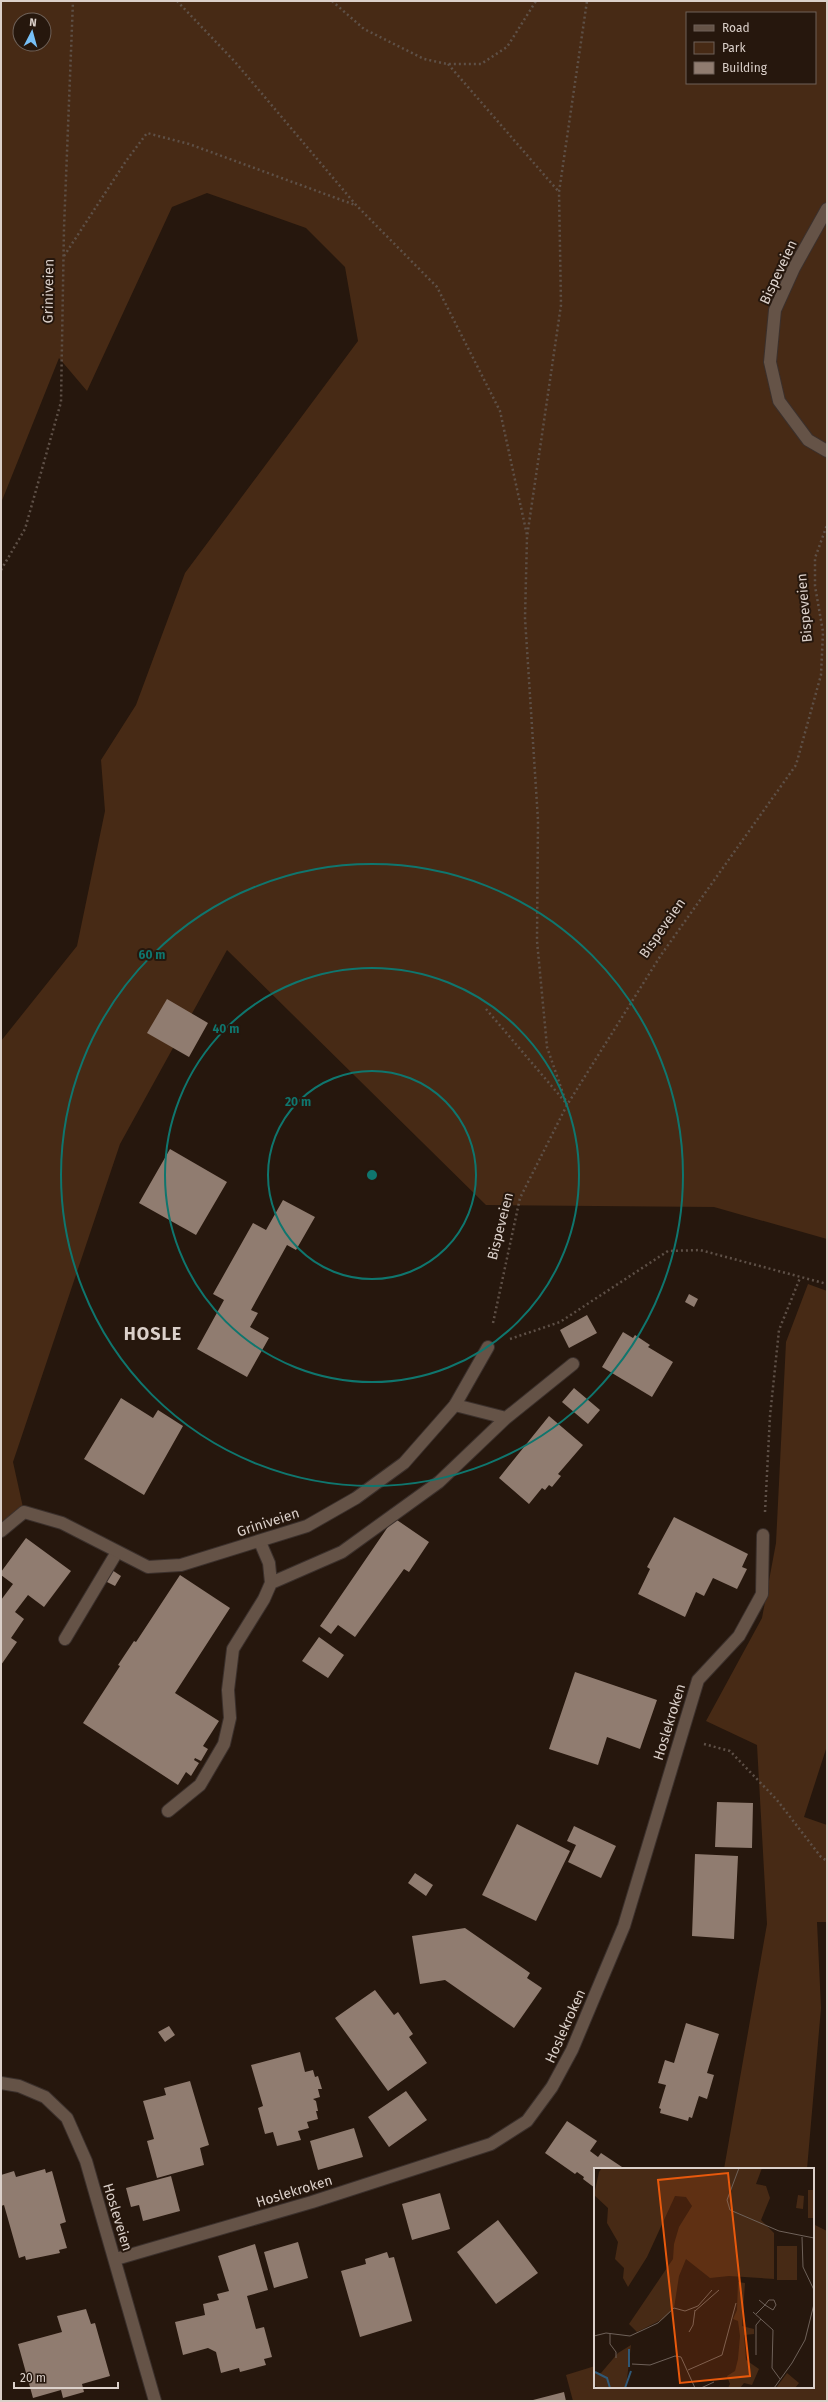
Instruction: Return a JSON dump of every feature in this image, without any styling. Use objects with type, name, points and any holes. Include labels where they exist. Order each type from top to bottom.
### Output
[{"type":"street","name":"Bispeveien","points":[[827,209],[794,268],[775,310],[770,362],[780,401],[808,440],[827,451]]},
{"type":"street","name":"Griniveien","points":[[1,1531],[24,1512],[62,1523],[148,1567],[181,1565],[260,1542],[307,1526],[356,1498],[404,1463],[455,1405],[488,1347]]},
{"type":"street","points":[[271,1583],[342,1552],[439,1482],[506,1418],[573,1364]]},
{"type":"street","points":[[455,1405],[506,1418]]},
{"type":"street","name":"Hoslekroken","points":[[116,2259],[312,2202],[491,2144],[527,2121],[552,2087],[572,2050],[624,1926],[698,1680],[739,1636],[762,1594],[763,1535]]},
{"type":"street","points":[[168,1811],[200,1785],[224,1744],[230,1718],[228,1690],[233,1649],[264,1599],[271,1583],[269,1563],[260,1542]]},
{"type":"street","points":[[65,1639],[117,1552]]},
{"type":"street","name":"Hosleveien","points":[[1,2083],[19,2086],[45,2097],[67,2118],[86,2161],[116,2259],[155,2401]]},
{"type":"path","name":"Griniveien","points":[[1,570],[25,529],[60,402],[63,257],[73,1]]},
{"type":"path","points":[[177,1],[236,63],[356,205],[436,287],[500,411],[528,537]]},
{"type":"path","points":[[332,1],[364,29],[424,59],[448,64],[481,64],[507,47],[536,1]]},
{"type":"path","points":[[567,1105],[547,1047],[537,941],[538,820],[525,618],[528,537],[561,305],[559,192],[587,1]]},
{"type":"path","points":[[448,64],[559,192]]},
{"type":"path","points":[[63,257],[126,161],[147,133],[189,144],[356,205]]},
{"type":"path","name":"Bispeveien","points":[[488,1347],[520,1198],[567,1105],[660,955],[796,765],[821,674],[823,632],[815,586],[815,558],[827,525]]},
{"type":"path","points":[[486,1009],[567,1105]]},
{"type":"path","points":[[488,1347],[560,1322],[668,1251],[700,1250],[827,1284]]},
{"type":"path","points":[[763,1535],[770,1416],[779,1330],[800,1278]]},
{"type":"path","points":[[681,1736],[730,1752],[777,1800],[821,1858],[827,1861]]},
{"type":"green space","points":[[1,1],[827,1],[827,1239],[714,1207],[486,1205],[227,950],[120,1144],[13,1462],[24,1512],[1,1536],[1,1041],[77,946],[105,811],[101,760],[136,705],[185,573],[358,341],[345,267],[306,228],[207,193],[172,207],[87,391],[59,358],[1,503]]},
{"type":"green space","points":[[808,1284],[827,1291],[827,1746],[804,1817],[827,1825],[827,1922],[817,1922],[821,2008],[807,2168],[724,2168],[767,1924],[757,1745],[706,1721],[762,1618],[776,1543],[786,1342]]},
{"type":"green space","points":[[814,2224],[827,2231],[827,2401],[573,2401],[566,2375],[594,2366],[594,2388],[814,2388]]},
{"type":"building","points":[[167,999],[208,1023],[189,1057],[147,1033]]},
{"type":"building","points":[[170,1149],[227,1182],[196,1235],[139,1203]]},
{"type":"building","points":[[283,1200],[315,1217],[296,1250],[287,1245],[251,1310],[258,1313],[250,1327],[269,1338],[247,1377],[197,1349],[224,1300],[213,1294],[253,1223],[266,1230]]},
{"type":"building","points":[[689,1294],[698,1299],[694,1307],[685,1302]]},
{"type":"building","points":[[587,1315],[597,1333],[569,1348],[560,1330]]},
{"type":"building","points":[[623,1332],[633,1338],[635,1335],[650,1345],[648,1347],[673,1362],[652,1397],[602,1367]]},
{"type":"building","points":[[574,1388],[600,1410],[588,1424],[562,1402]]},
{"type":"building","points":[[121,1398],[153,1418],[158,1410],[183,1426],[144,1495],[84,1459]]},
{"type":"building","points":[[549,1416],[583,1445],[558,1474],[561,1476],[552,1487],[549,1485],[545,1490],[542,1488],[529,1504],[499,1478]]},
{"type":"building","points":[[674,1517],[748,1554],[742,1567],[747,1569],[737,1589],[713,1578],[704,1596],[696,1592],[685,1617],[638,1594],[650,1569],[647,1567]]},
{"type":"building","points":[[394,1518],[429,1542],[409,1572],[404,1569],[355,1637],[338,1625],[331,1634],[320,1626]]},
{"type":"building","points":[[26,1538],[71,1571],[44,1607],[28,1595],[15,1612],[24,1619],[11,1638],[17,1642],[1,1665],[1,1600],[13,1584],[1,1575],[1,1572]]},
{"type":"building","points":[[112,1570],[121,1576],[115,1586],[105,1581]]},
{"type":"building","points":[[180,1575],[230,1608],[175,1693],[219,1721],[203,1746],[208,1749],[201,1761],[195,1758],[194,1760],[199,1763],[191,1776],[186,1772],[178,1785],[83,1723],[120,1666],[118,1665],[134,1641],[136,1642]]},
{"type":"building","points":[[319,1637],[344,1655],[328,1678],[302,1661]]},
{"type":"building","points":[[575,1672],[657,1700],[640,1749],[607,1737],[598,1765],[549,1749]]},
{"type":"building","points":[[717,1802],[753,1803],[752,1848],[715,1847]]},
{"type":"building","points":[[517,1824],[570,1851],[536,1921],[482,1895]]},
{"type":"building","points":[[574,1826],[616,1846],[601,1878],[568,1862],[576,1845],[567,1841]]},
{"type":"building","points":[[695,1854],[738,1856],[734,1939],[692,1936]]},
{"type":"building","points":[[415,1873],[433,1885],[426,1896],[408,1883]]},
{"type":"building","points":[[465,1928],[530,1973],[527,1978],[542,1988],[514,2028],[445,1980],[420,1984],[412,1936]]},
{"type":"building","points":[[375,1990],[394,2015],[398,2012],[413,2034],[409,2037],[427,2063],[388,2091],[335,2018]]},
{"type":"building","points":[[686,2023],[719,2034],[707,2073],[714,2075],[707,2099],[699,2096],[692,2118],[689,2117],[688,2121],[660,2113],[661,2109],[659,2108],[666,2085],[658,2083],[665,2060],[674,2063]]},
{"type":"building","points":[[169,2026],[175,2035],[165,2042],[158,2032]]},
{"type":"building","points":[[300,2052],[305,2072],[313,2070],[315,2077],[318,2076],[322,2089],[318,2089],[320,2097],[313,2099],[316,2101],[318,2119],[307,2122],[309,2128],[298,2131],[301,2140],[277,2146],[273,2132],[265,2134],[258,2108],[263,2106],[251,2065]]},
{"type":"building","points":[[190,2081],[209,2145],[200,2148],[204,2165],[157,2178],[147,2141],[154,2139],[143,2101],[166,2095],[164,2088]]},
{"type":"building","points":[[406,2091],[427,2120],[389,2147],[368,2117]]},
{"type":"building","points":[[567,2121],[597,2141],[590,2151],[598,2157],[601,2153],[624,2168],[594,2168],[594,2187],[583,2179],[584,2177],[577,2172],[575,2174],[545,2153]]},
{"type":"building","points":[[354,2128],[363,2157],[318,2170],[310,2141]]},
{"type":"building","points":[[45,2169],[46,2173],[52,2171],[66,2222],[60,2224],[67,2248],[59,2250],[60,2253],[26,2260],[25,2256],[19,2258],[4,2205],[1,2206],[1,2175],[14,2171],[16,2177]]},
{"type":"building","points":[[171,2176],[180,2211],[143,2221],[139,2205],[131,2207],[126,2188]]},
{"type":"building","points":[[440,2193],[450,2229],[412,2240],[402,2204]]},
{"type":"building","points":[[498,2220],[538,2273],[496,2304],[457,2252]]},
{"type":"building","points":[[298,2242],[308,2278],[274,2288],[264,2252]]},
{"type":"building","points":[[255,2244],[268,2290],[247,2296],[256,2329],[264,2327],[272,2357],[264,2359],[266,2365],[240,2372],[239,2368],[221,2373],[216,2352],[208,2348],[183,2355],[175,2322],[205,2315],[203,2304],[219,2300],[217,2294],[229,2291],[218,2256]]},
{"type":"building","points":[[387,2252],[389,2258],[394,2257],[412,2321],[360,2337],[341,2271],[366,2264],[365,2259]]},
{"type":"building","points":[[86,2309],[91,2324],[95,2323],[110,2376],[82,2384],[84,2392],[63,2398],[61,2390],[33,2398],[18,2344],[62,2332],[57,2316]]},
{"type":"building","points":[[564,2392],[566,2401],[533,2401],[533,2400]]},
{"type":"district","name":"HOSLE","points":[[153,1334]]}]
